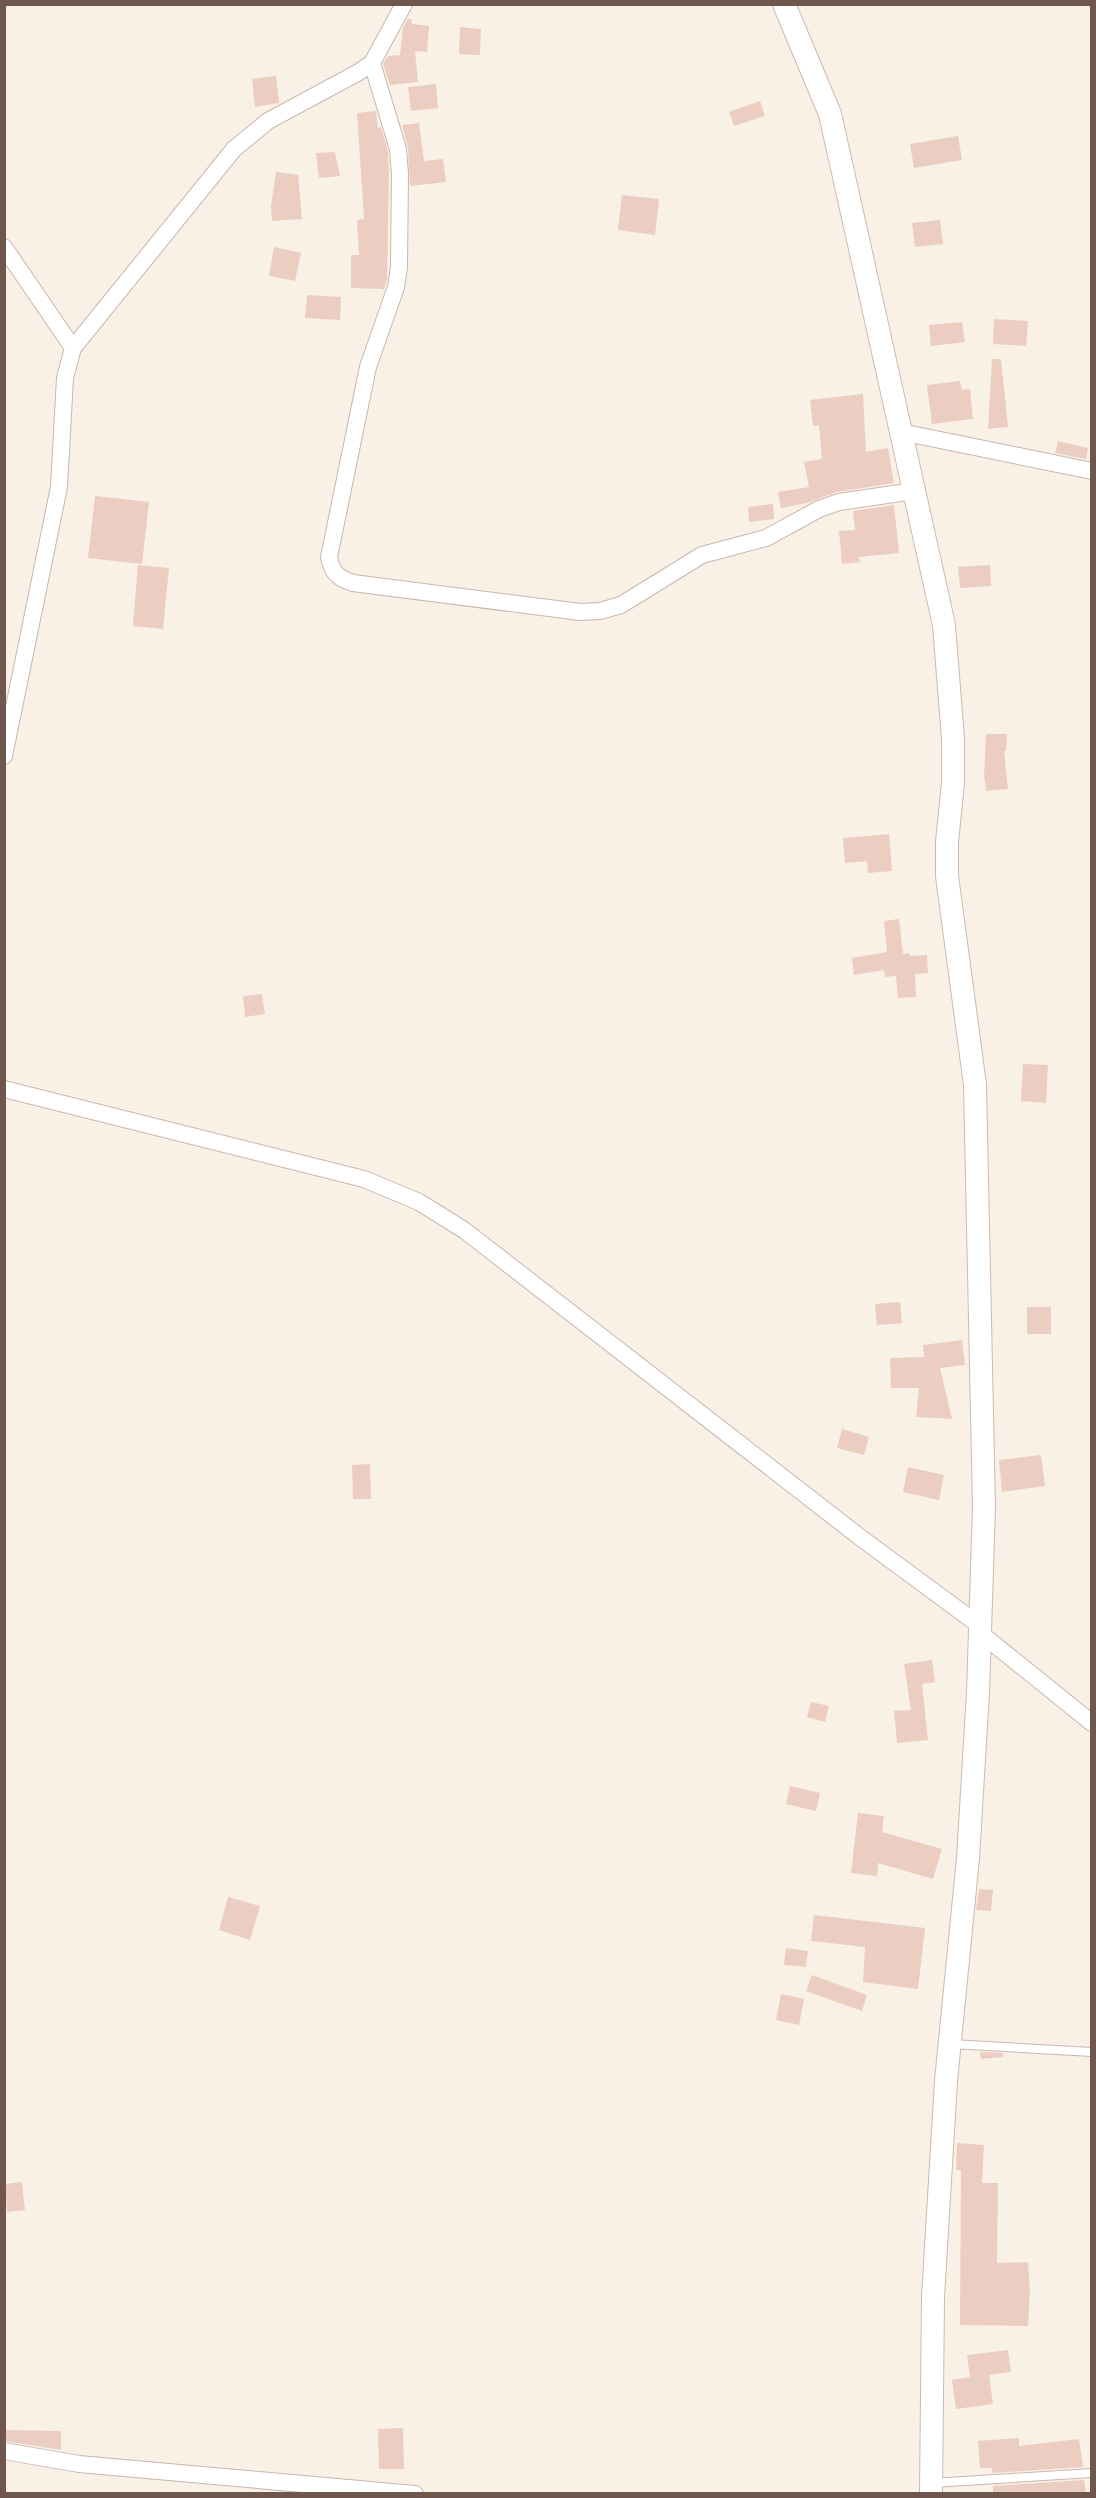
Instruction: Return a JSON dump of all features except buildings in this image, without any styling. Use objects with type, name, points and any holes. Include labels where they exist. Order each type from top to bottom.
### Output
[{"type":"street","points":[[4,756],[59,487],[65,378],[73,348],[242,142],[268,121],[372,63],[404,4]]},
{"type":"street","points":[[784,4],[830,114],[944,625],[953,740],[953,783],[947,842],[947,876],[975,1085],[984,1507],[978,1693],[968,1858],[946,2081],[933,2297],[932,2488]]},
{"type":"street","points":[[372,63],[398,149],[399,267],[396,287],[368,367],[329,557],[331,569],[339,578],[353,583],[557,609],[600,611],[621,605],[702,555],[766,538],[819,509],[852,498],[914,491]]},
{"type":"street","points":[[4,247],[73,348]]},
{"type":"street","points":[[901,432],[1092,471]]},
{"type":"street","points":[[4,1089],[364,1179],[418,1202],[464,1230],[979,1628],[1092,1723]]},
{"type":"street","points":[[4,2451],[79,2464],[415,2493]]},
{"type":"lane","points":[[951,2044],[1092,2052]]},
{"type":"lane","points":[[932,2488],[1092,2473]]}]
